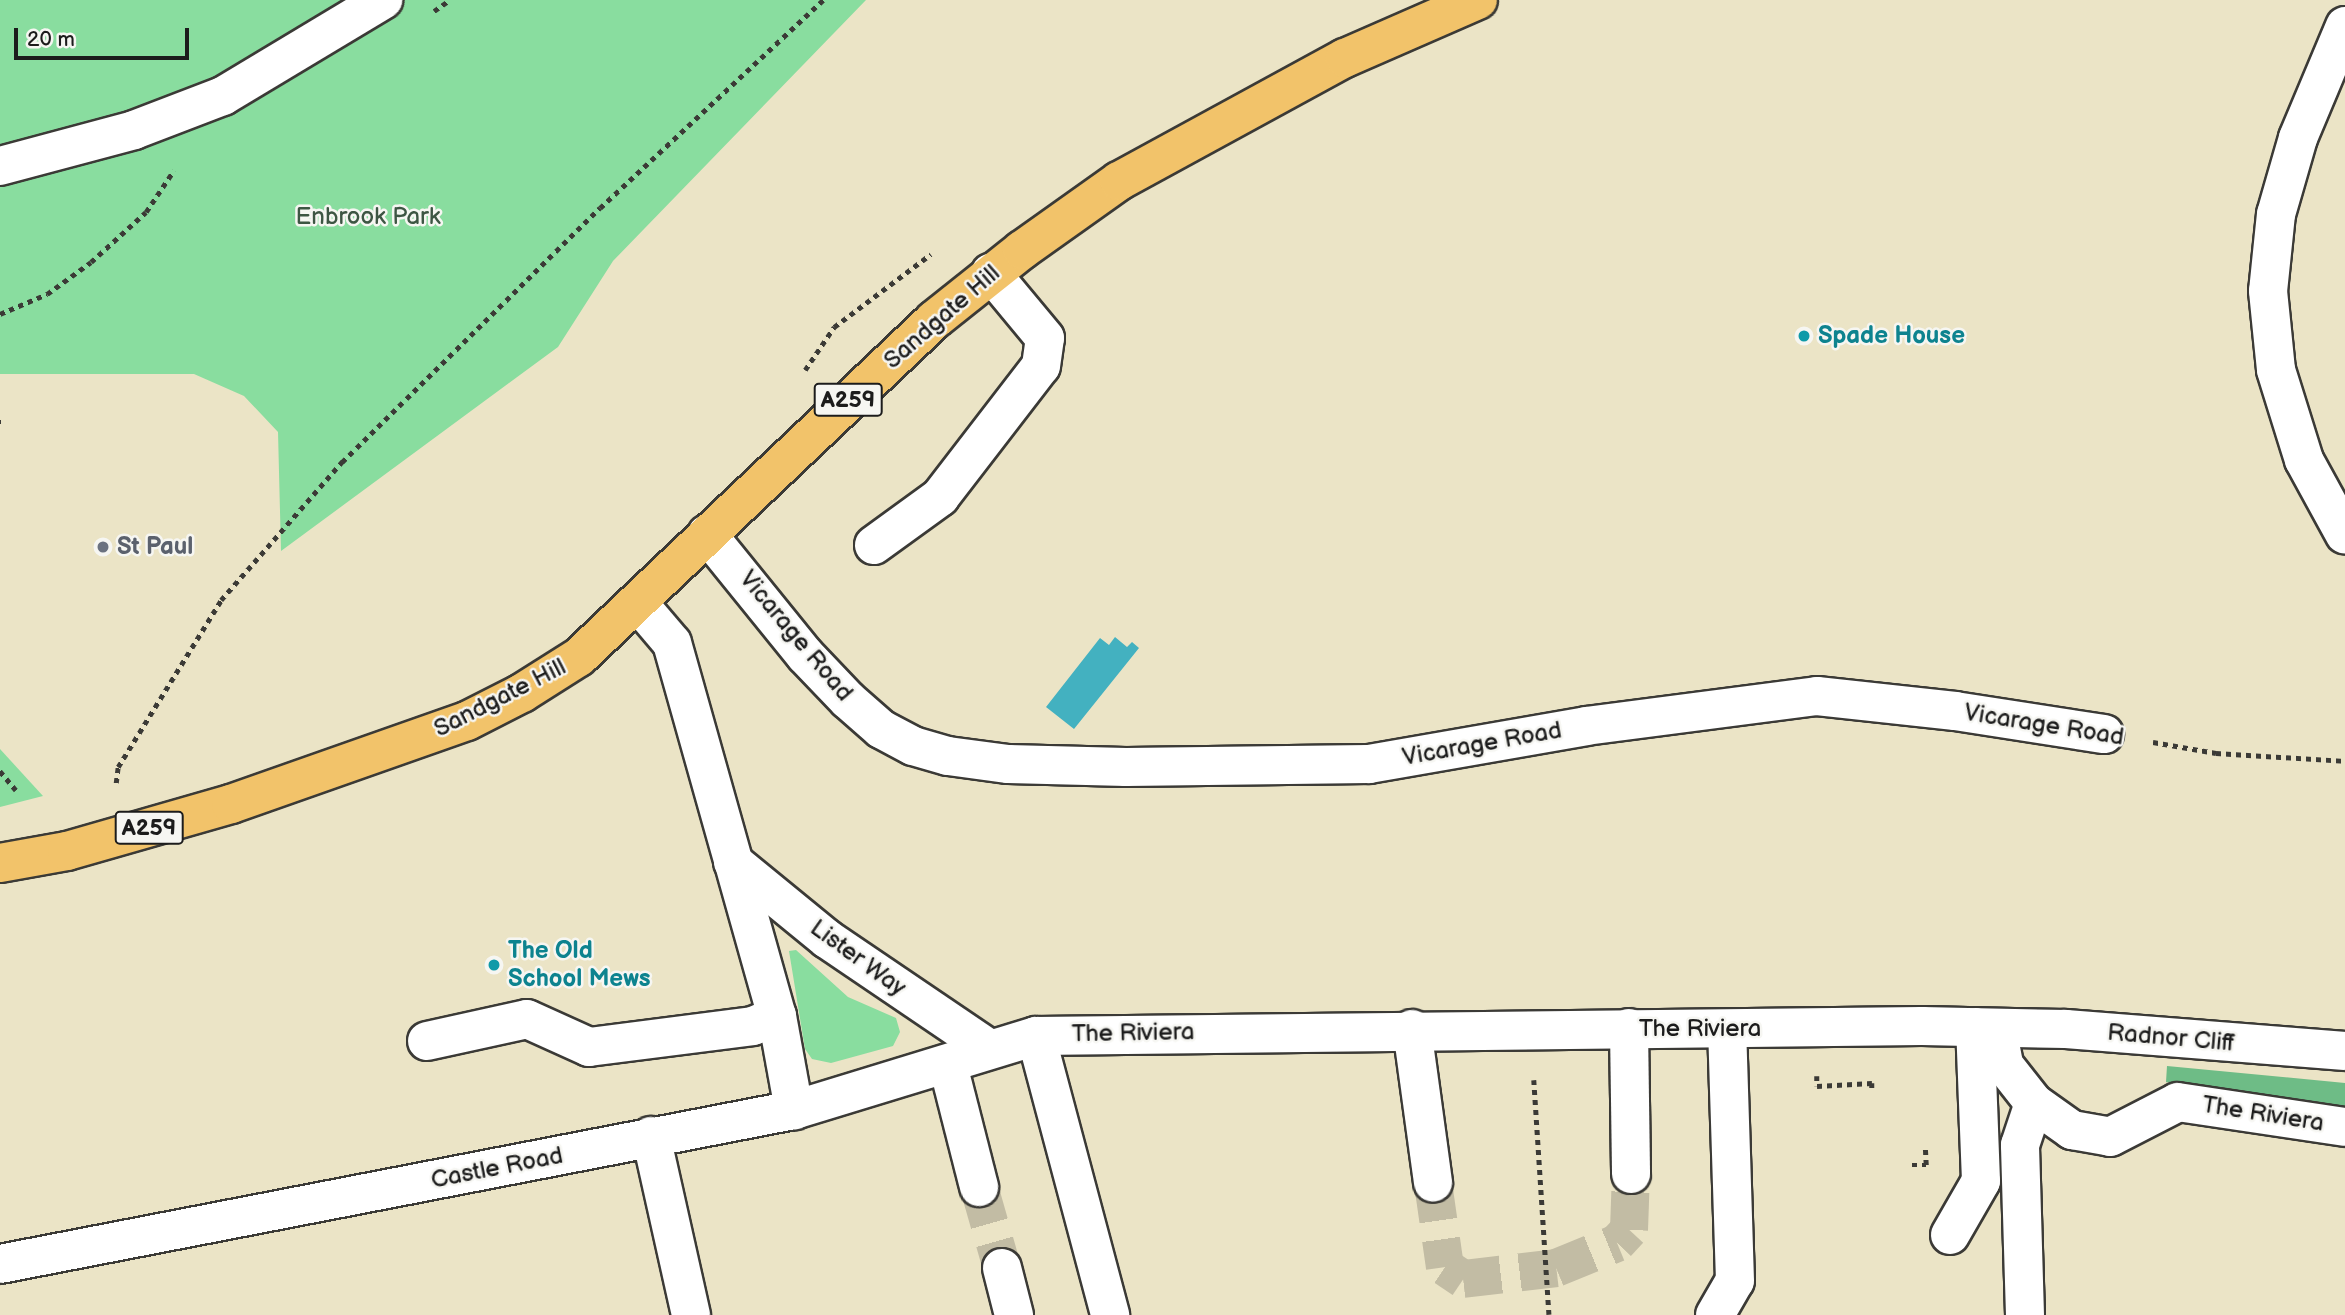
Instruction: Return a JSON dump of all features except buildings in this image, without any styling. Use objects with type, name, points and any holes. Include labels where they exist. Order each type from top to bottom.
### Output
[{"type":"highway","name":"Sandgate Hill","points":[[0,863],[67,851],[231,804],[467,721],[579,657],[934,320],[991,273],[1119,181],[1345,58],[1478,0]]},
{"type":"street","points":[[0,166],[134,130],[223,96],[383,0]]},
{"type":"street","points":[[2345,26],[2298,138],[2276,214],[2268,291],[2277,370],[2304,460],[2345,535]]},
{"type":"street","points":[[874,545],[940,497],[1041,366],[1045,338],[991,273]]},
{"type":"street","name":"Vicarage Road","points":[[707,534],[805,654],[848,700],[902,740],[948,756],[1008,764],[1126,767],[1369,764],[1586,726],[1817,696],[2104,734]]},
{"type":"street","points":[[638,603],[672,643],[777,1016],[794,1110]]},
{"type":"street","name":"Lister Way","points":[[733,862],[827,939],[988,1048]]},
{"type":"street","points":[[427,1041],[527,1019],[589,1047],[753,1026],[777,1016]]},
{"type":"street","name":"The Riviera","points":[[988,1048],[1036,1036],[1531,1027],[1986,1028],[2004,1065],[2034,1103],[2072,1130],[2110,1137],[2178,1102],[2297,1117],[2345,1128]]},
{"type":"street","points":[[1629,1028],[1631,1174]]},
{"type":"street","points":[[1950,1235],[1981,1181],[1986,1028]]},
{"type":"street","name":"Radnor Cliff","points":[[1986,1028],[2066,1029],[2345,1051]]},
{"type":"street","points":[[1412,1029],[1433,1183]]},
{"type":"street","points":[[1715,1315],[1735,1281],[1727,1029]]},
{"type":"street","points":[[1036,1036],[1110,1315]]},
{"type":"street","name":"Castle Road","points":[[0,1264],[794,1110],[948,1065],[988,1048]]},
{"type":"street","points":[[948,1065],[979,1187]]},
{"type":"street","points":[[2025,1315],[2020,1145],[2034,1103]]},
{"type":"street","points":[[651,1136],[691,1315]]},
{"type":"street","points":[[1002,1268],[1014,1315]]},
{"type":"path","points":[[427,15],[450,0]]},
{"type":"path","points":[[127,787],[115,791],[118,767],[221,600],[333,472],[600,208],[823,0]]},
{"type":"path","points":[[0,314],[47,294],[92,261],[146,212],[178,162]]},
{"type":"path","points":[[799,379],[834,327],[933,252]]},
{"type":"path","name":"Vicarage Road","points":[[2104,734],[2216,753],[2345,761]]},
{"type":"path","points":[[0,771],[16,790]]},
{"type":"path","points":[[1531,1027],[1549,1315]]},
{"type":"path","points":[[1912,1165],[1926,1165],[1925,1138]]},
{"type":"green space","name":"Enbrook Park","points":[[0,0],[866,0],[613,261],[558,347],[281,551],[278,432],[244,396],[194,374],[0,374]]},
{"type":"green space","points":[[0,749],[43,796],[0,807]]},
{"type":"green space","points":[[796,950],[848,997],[896,1018],[900,1032],[893,1046],[831,1063],[812,1059],[805,1049],[789,951]]},
{"type":"green space","points":[[2167,1066],[2345,1083],[2345,1111],[2166,1082]]},
{"type":"water","points":[[1115,637],[1127,647],[1132,642],[1139,648],[1074,729],[1046,707],[1100,638],[1109,645]]},
{"type":"tunnel","points":[[1433,1183],[1445,1267],[1463,1279],[1556,1268],[1617,1243],[1629,1230],[1631,1174]]},
{"type":"tunnel","points":[[979,1187],[1002,1268]]},
{"type":"place","name":"Spade House","points":[[1804,336]]},
{"type":"place","name":"St Paul","points":[[103,547]]},
{"type":"place","name":"The Old School Mews","points":[[494,965]]}]
